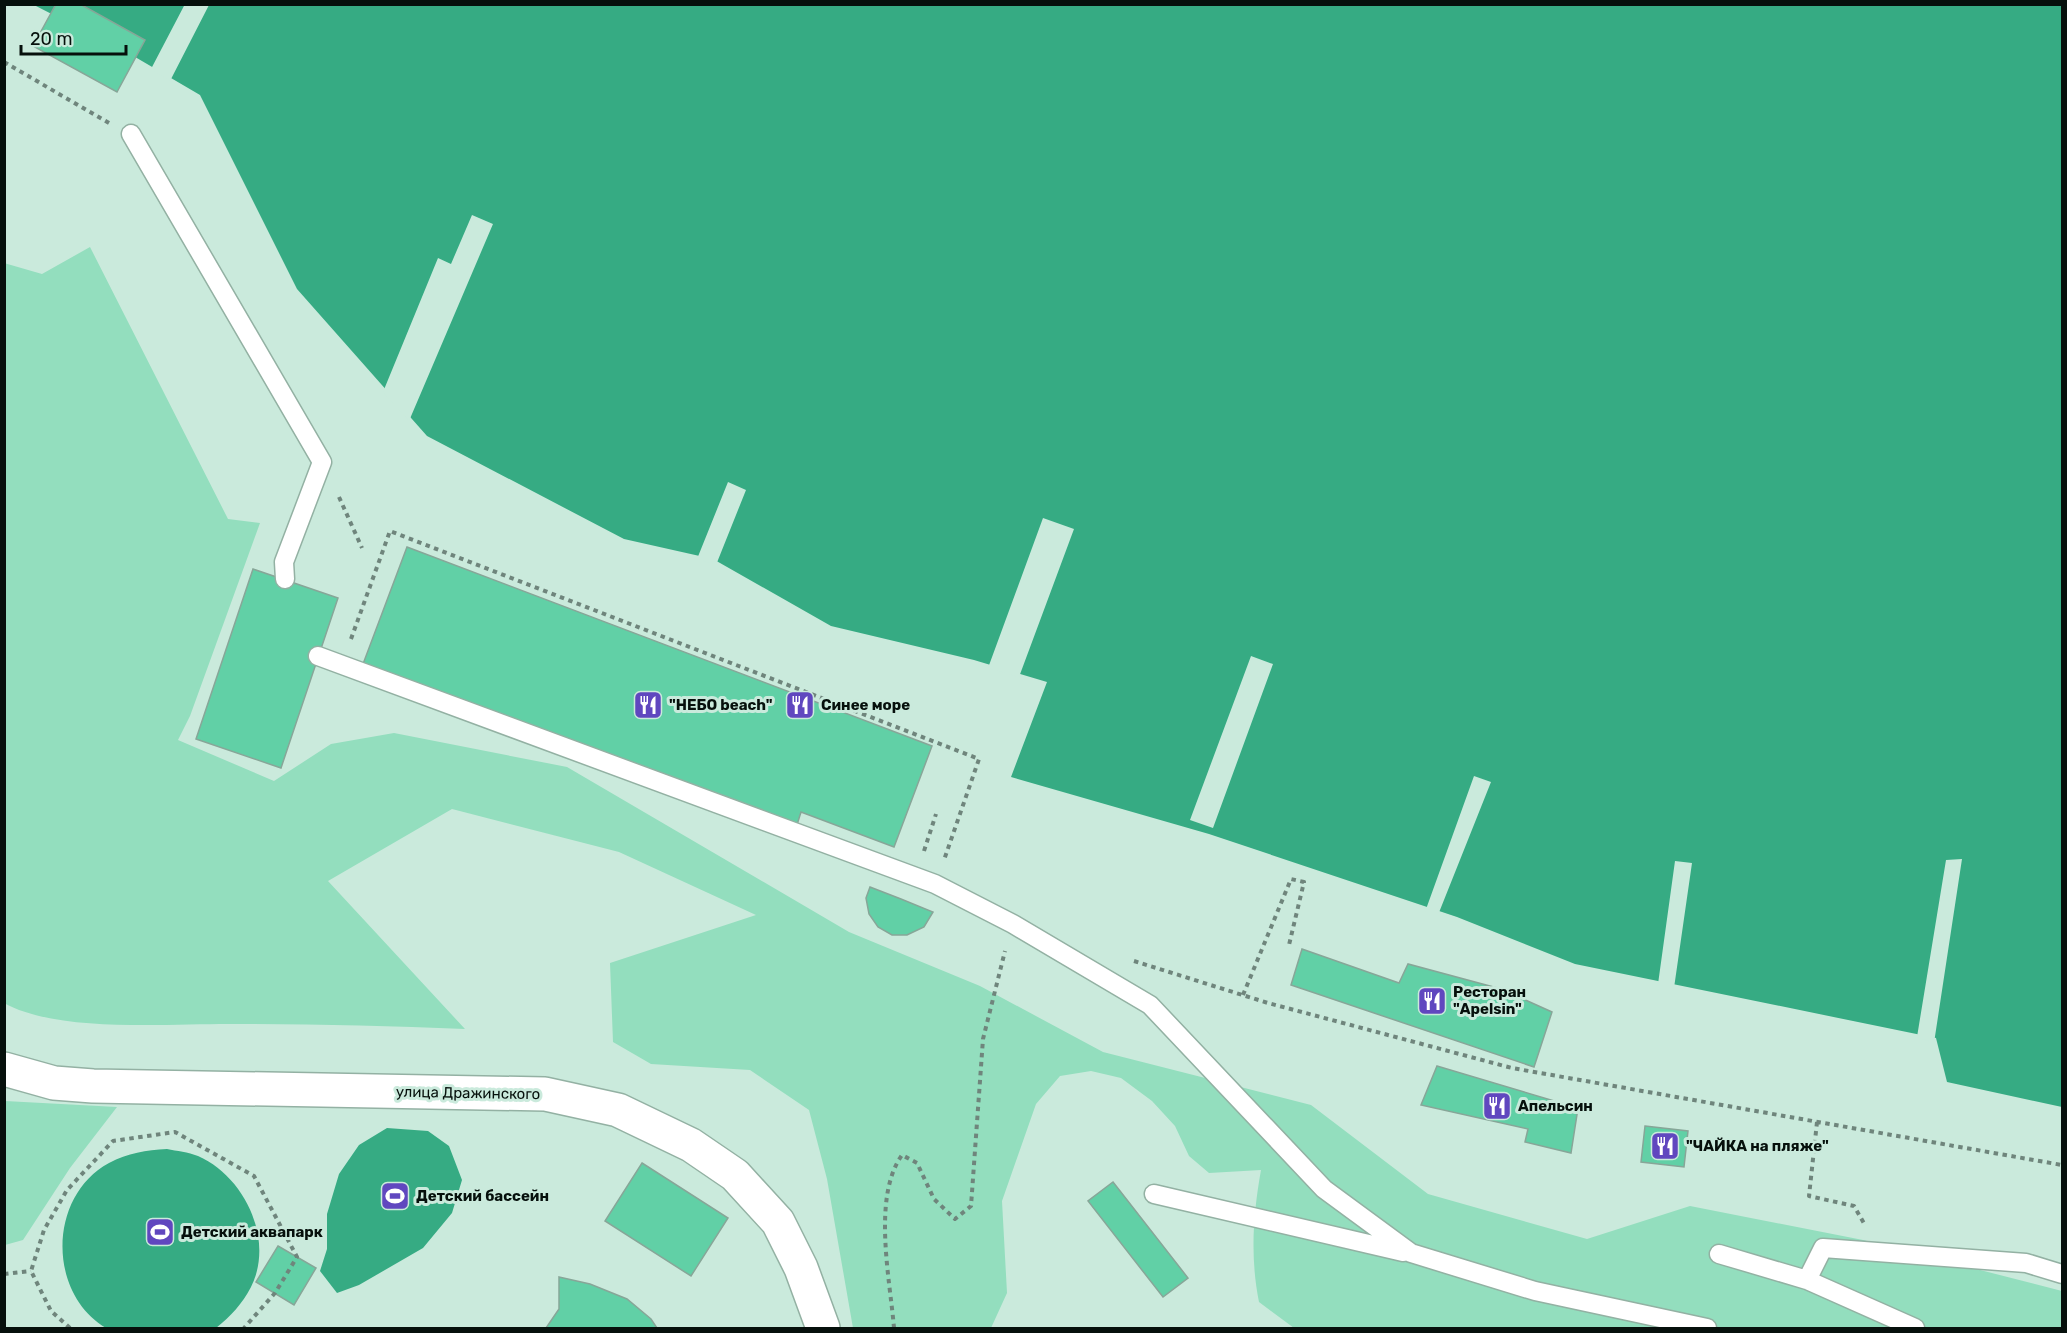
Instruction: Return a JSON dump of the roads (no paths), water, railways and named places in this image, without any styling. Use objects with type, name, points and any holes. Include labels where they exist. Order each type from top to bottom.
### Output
[{"type":"street","name":"улица Дражинского","points":[[4,1069],[54,1083],[93,1086],[545,1094],[618,1110],[691,1145],[735,1174],[778,1222],[801,1268],[823,1329]]},
{"type":"lane","points":[[131,134],[322,462],[284,562],[285,579]]},
{"type":"lane","points":[[318,656],[935,884],[1013,924],[1150,1005],[1324,1189],[1411,1254]]},
{"type":"lane","points":[[1154,1194],[1411,1254],[1535,1291],[1707,1329]]},
{"type":"lane","points":[[1807,1280],[1823,1248],[2026,1263],[2062,1274]]},
{"type":"lane","points":[[1719,1254],[1807,1280],[1915,1329]]},
{"type":"place","name":"\"НЕБО beach\"","points":[[648,705]]},
{"type":"place","name":"Синее море","points":[[800,705]]},
{"type":"place","name":"Ресторан \"Apelsin\"","points":[[1432,1001]]},
{"type":"place","name":"Апельсин","points":[[1497,1106]]},
{"type":"place","name":"\"ЧАЙКА на пляже\"","points":[[1665,1146]]},
{"type":"place","name":"Детский бассейн","points":[[395,1196]]},
{"type":"place","name":"Детский аквапарк","points":[[160,1232]]}]
